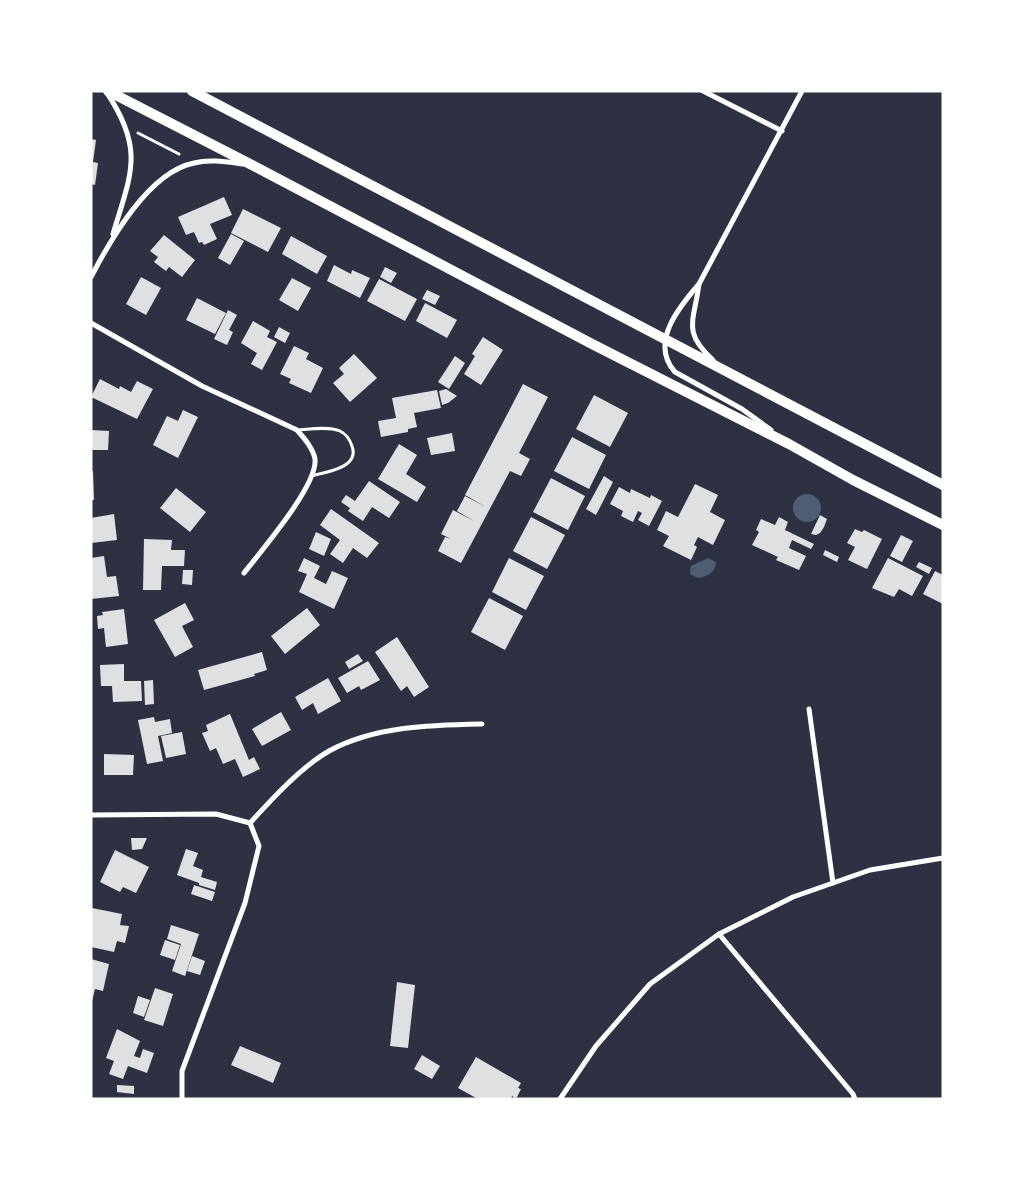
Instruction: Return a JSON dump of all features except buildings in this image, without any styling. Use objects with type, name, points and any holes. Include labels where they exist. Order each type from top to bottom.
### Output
[{"type":"main road","points":[[107,91],[594,345],[789,444],[853,480],[943,525]]},
{"type":"main road","points":[[192,91],[943,485]]},
{"type":"street","points":[[107,91],[129,135],[132,157],[129,180],[112,237]]},
{"type":"street","points":[[703,91],[782,131]]},
{"type":"street","points":[[789,444],[742,409],[675,372],[667,362],[664,350],[665,339],[678,312],[699,284],[802,91]]},
{"type":"street","points":[[91,276],[112,237],[158,182],[179,168],[194,162],[213,161],[252,165]]},
{"type":"street","points":[[699,284],[692,321],[693,336],[701,349],[725,371]]},
{"type":"street","points":[[91,323],[202,386],[297,430],[307,441],[315,459],[314,468],[302,495],[244,573]]},
{"type":"street","points":[[809,709],[833,883]]},
{"type":"street","points":[[250,823],[298,774],[328,752],[378,733],[432,725],[482,724]]},
{"type":"street","points":[[91,815],[216,814],[250,823]]},
{"type":"street","points":[[182,1099],[182,1071],[245,903],[259,846],[250,823]]},
{"type":"street","points":[[560,1099],[596,1046],[650,984],[719,934],[793,897],[870,870],[943,858]]},
{"type":"street","points":[[719,934],[853,1094],[855,1099]]},
{"type":"lane","points":[[297,430],[325,429],[340,431],[348,437],[353,448],[353,457],[347,465],[311,476]]},
{"type":"path","points":[[138,133],[179,154]]},
{"type":"water","points":[[807,494],[817,498],[821,508],[817,518],[807,522],[797,518],[793,508],[797,498]]},
{"type":"water","points":[[708,558],[716,562],[713,571],[699,578],[691,575],[691,566]]}]
